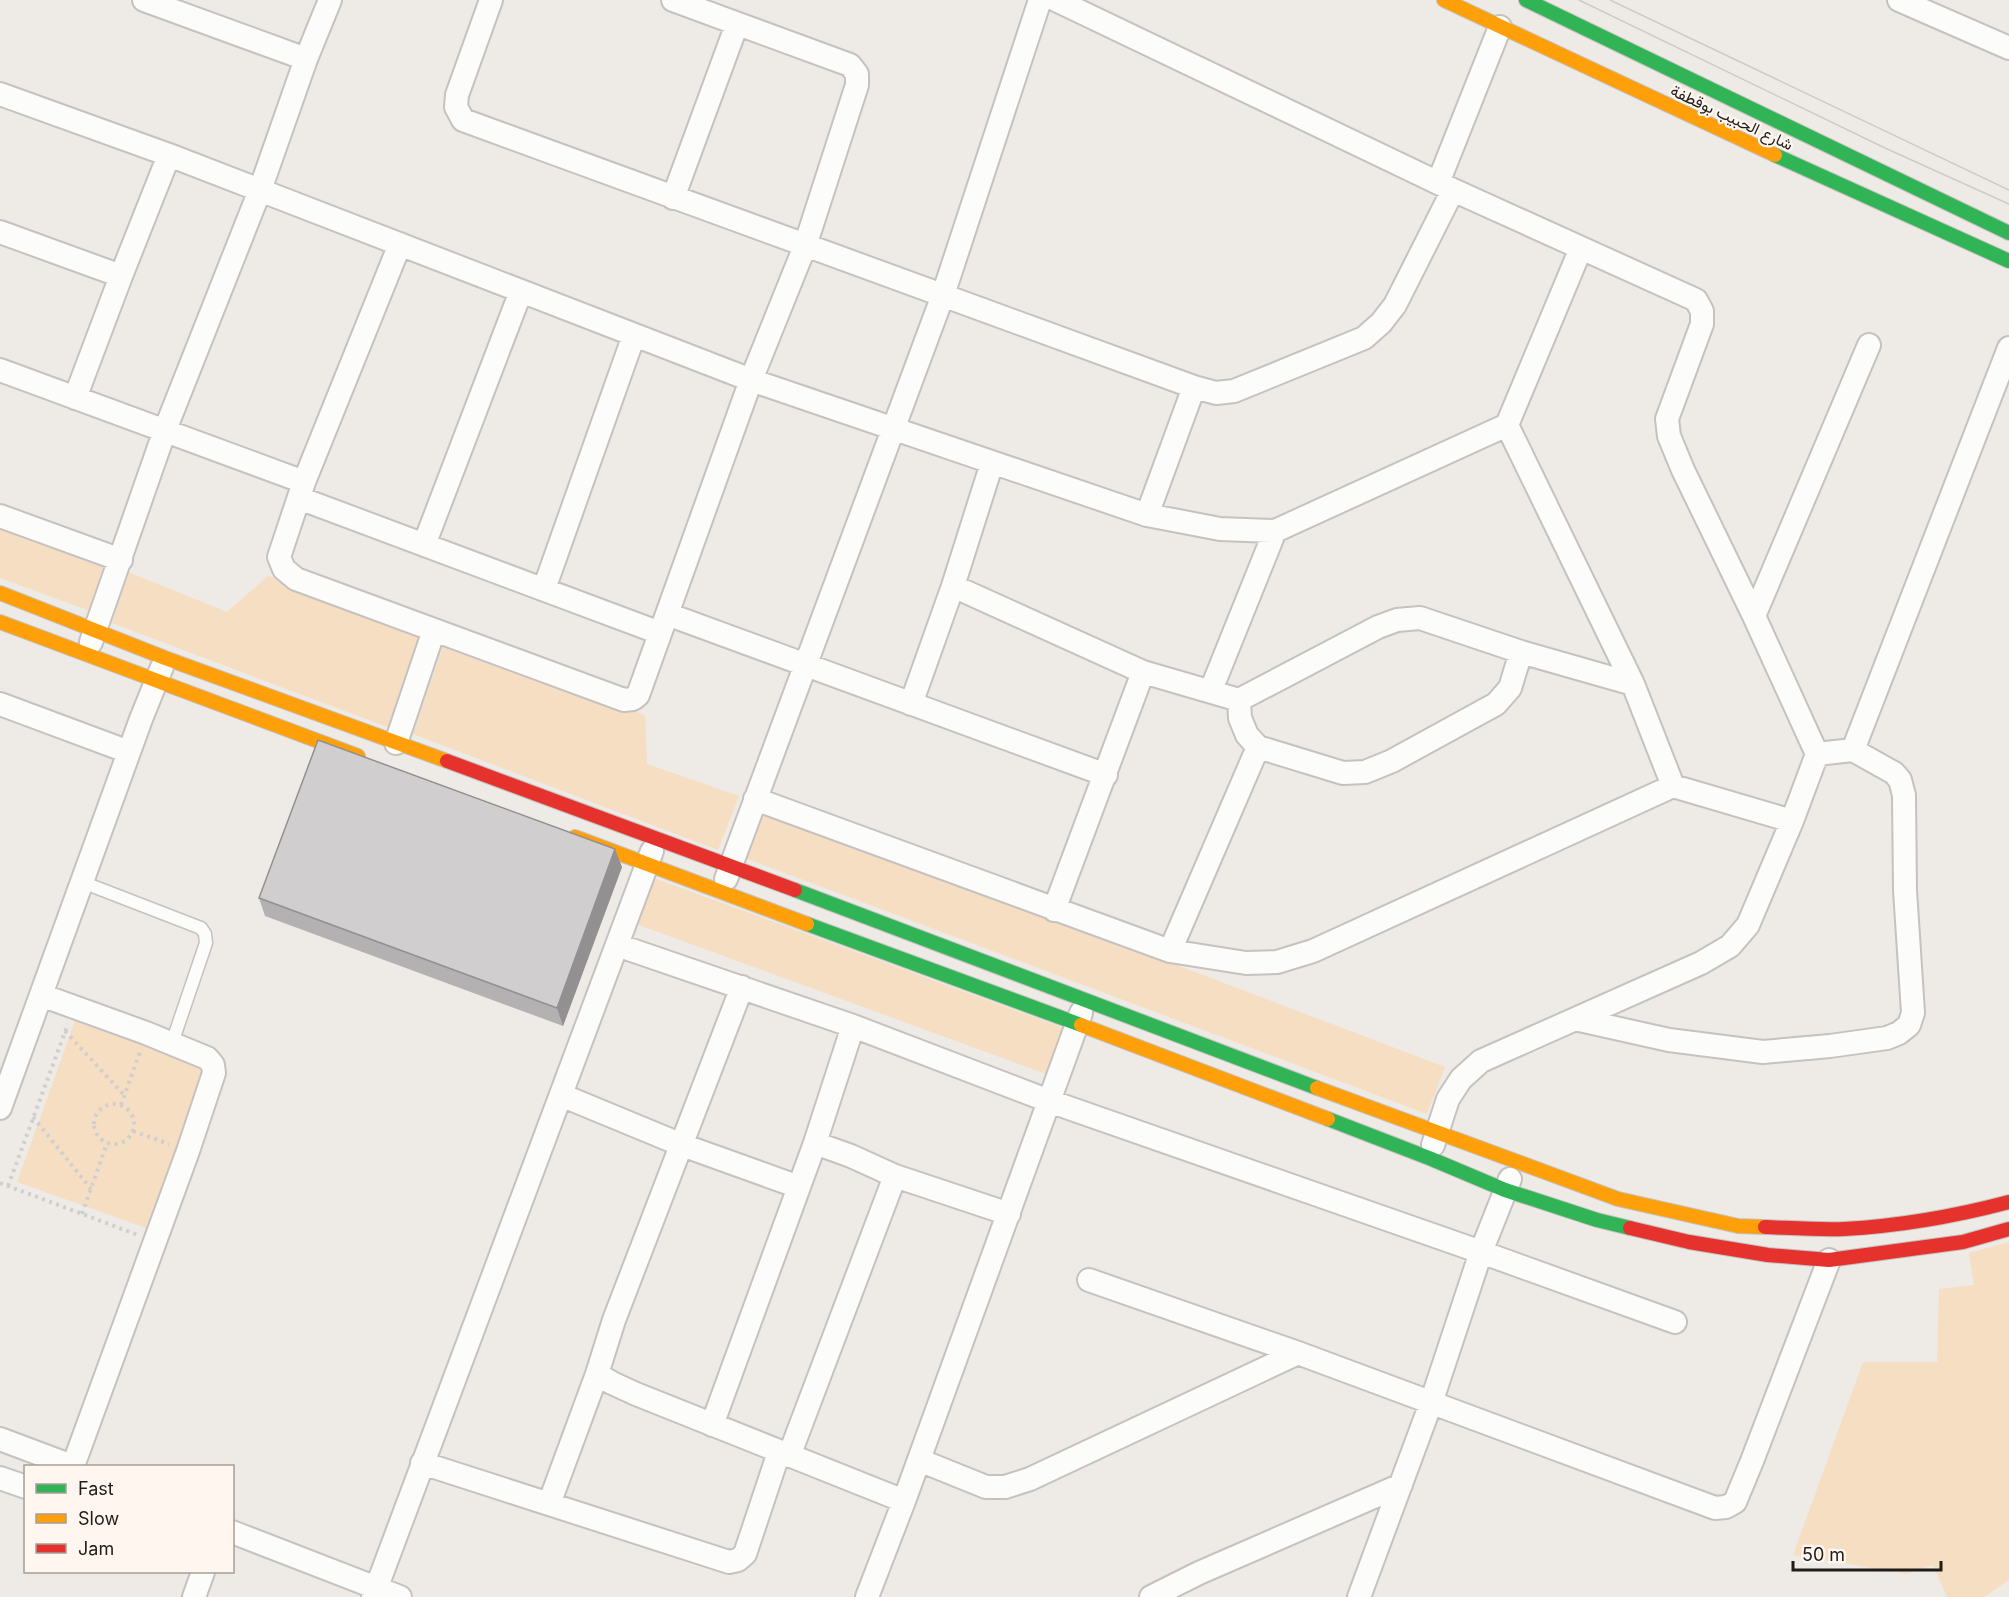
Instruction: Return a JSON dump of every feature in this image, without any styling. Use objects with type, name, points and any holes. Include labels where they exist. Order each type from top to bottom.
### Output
[{"type":"street","points":[[144,0],[306,59]]},
{"type":"street","points":[[88,654],[165,430],[260,190],[306,59],[330,0]]},
{"type":"street","points":[[491,0],[457,95],[456,107],[463,120],[805,246],[1216,393],[1234,391],[1364,338],[1381,323],[1395,305],[1445,187],[1500,27]]},
{"type":"street","points":[[400,244],[301,490],[279,557],[284,569],[296,579],[624,700],[633,699],[639,695],[751,380],[805,246],[857,85],[857,74],[850,65],[673,0]]},
{"type":"street","points":[[721,891],[943,295],[1040,0]]},
{"type":"street","points":[[1056,0],[1445,187],[1696,300],[1702,311],[1702,324],[1667,418],[1669,436],[1817,754],[1792,821],[1748,925],[1730,946],[1701,963],[1480,1061],[1461,1078],[1448,1099],[1429,1158]]},
{"type":"street","name":"شارع الحبيب بوقطفة","points":[[1444,0],[1811,172],[2009,261]]},
{"type":"street","name":"شارع الحبيب بوقطفة","points":[[1526,0],[2009,233]]},
{"type":"street","points":[[1899,0],[2009,48]]},
{"type":"street","points":[[673,198],[737,24]]},
{"type":"street","points":[[0,94],[169,155],[751,380],[1147,515],[1220,529],[1275,531],[1507,425],[1581,248]]},
{"type":"street","points":[[75,398],[169,155]]},
{"type":"street","points":[[0,232],[121,276]]},
{"type":"street","points":[[424,545],[521,291]]},
{"type":"street","points":[[544,589],[634,335]]},
{"type":"street","points":[[1754,616],[1869,345]]},
{"type":"street","points":[[1853,750],[2009,348]]},
{"type":"street","points":[[0,370],[165,430],[424,545],[544,589],[805,665],[1106,776]]},
{"type":"street","points":[[1147,515],[1194,387]]},
{"type":"street","points":[[1507,425],[1633,684],[1673,786]]},
{"type":"street","points":[[911,704],[953,586],[992,463]]},
{"type":"street","points":[[0,516],[121,560]]},
{"type":"street","points":[[1211,690],[1275,531]]},
{"type":"street","points":[[953,586],[1143,672],[1239,700],[1378,627],[1397,620],[1420,618],[1521,652],[1633,684]]},
{"type":"street","points":[[0,593],[165,658],[656,838],[1618,1199],[1738,1226],[1843,1229],[1908,1222],[2009,1202]]},
{"type":"street","points":[[0,622],[369,760]]},
{"type":"street","points":[[396,743],[434,630]]},
{"type":"street","points":[[1239,700],[1240,718],[1247,735],[1257,747],[1343,774],[1365,771],[1392,761],[1496,704],[1510,688],[1521,652]]},
{"type":"street","points":[[0,1108],[165,658]]},
{"type":"street","points":[[1054,910],[1143,672]]},
{"type":"street","points":[[0,704],[129,752]]},
{"type":"street","points":[[1170,951],[1257,747]]},
{"type":"street","points":[[1575,1019],[1669,1040],[1763,1052],[1887,1038],[1899,1033],[1909,1025],[1913,1013],[1905,890],[1904,795],[1900,780],[1894,773],[1853,750],[1817,754]]},
{"type":"street","points":[[755,800],[1170,951],[1246,963],[1277,962],[1313,951],[1673,786],[1792,821]]},
{"type":"street","points":[[559,831],[1077,1024],[1429,1158],[1505,1190],[1598,1220],[1689,1242],[1768,1255],[1829,1260],[1963,1242],[2009,1229]]},
{"type":"street","points":[[374,1593],[648,865],[656,838]]},
{"type":"street","points":[[617,945],[853,1026],[1049,1101],[1675,1322]]},
{"type":"street","points":[[549,1504],[597,1374],[614,1320],[742,987]]},
{"type":"street","points":[[41,995],[207,1058],[213,1065],[214,1073],[74,1465]]},
{"type":"street","points":[[867,1597],[904,1502],[1086,999]]},
{"type":"street","points":[[712,1425],[815,1143],[853,1026]]},
{"type":"street","points":[[561,1095],[681,1145],[799,1187]]},
{"type":"street","points":[[815,1143],[895,1176],[1009,1214]]},
{"type":"street","points":[[1359,1597],[1431,1403],[1480,1252],[1517,1161]]},
{"type":"street","points":[[422,1463],[729,1562],[738,1560],[745,1554],[895,1176]]},
{"type":"street","points":[[1089,1280],[1298,1353],[1715,1508],[1726,1507],[1734,1502],[1829,1260]]},
{"type":"street","points":[[919,1460],[986,1487],[1005,1487],[1030,1479],[1298,1353]]},
{"type":"street","points":[[597,1374],[612,1383],[712,1425],[904,1502]]},
{"type":"street","points":[[0,1439],[68,1465]]},
{"type":"street","points":[[0,1478],[24,1486]]},
{"type":"street","points":[[1151,1597],[1199,1573],[1401,1485]]},
{"type":"street","points":[[234,1533],[374,1593],[400,1597]]},
{"type":"street","points":[[194,1597],[202,1573]]},
{"type":"street","points":[[1191,1597],[1199,1573]]},
{"type":"lane","points":[[82,882],[201,928],[205,934],[206,943],[171,1043]]},
{"type":"path","points":[[8,1186],[74,1006]]},
{"type":"path","points":[[65,1031],[124,1096]]},
{"type":"path","points":[[121,1105],[146,1033]]},
{"type":"path","points":[[121,1105],[133,1116],[135,1124],[133,1131],[123,1143],[107,1143],[100,1139],[96,1132],[95,1117],[106,1106],[121,1105]]},
{"type":"path","points":[[33,1117],[91,1189]]},
{"type":"path","points":[[133,1131],[188,1151]]},
{"type":"path","points":[[82,1214],[107,1143]]},
{"type":"path","points":[[0,1183],[155,1241]]},
{"type":"shaded area","points":[[0,524],[104,564],[90,611],[0,578]]},
{"type":"shaded area","points":[[128,572],[227,612],[268,576],[424,633],[390,728],[112,623]]},
{"type":"shaded area","points":[[444,643],[645,715],[647,764],[739,796],[718,850],[413,734]]},
{"type":"shaded area","points":[[758,806],[1445,1067],[1427,1114],[742,857]]},
{"type":"shaded area","points":[[654,878],[1066,1029],[1049,1075],[636,924]]},
{"type":"shaded area","points":[[76,1018],[208,1064],[149,1229],[17,1182]]},
{"type":"shaded area","points":[[2009,1242],[2009,1580],[1984,1597],[1947,1597],[1933,1565],[1907,1574],[1793,1555],[1863,1362],[1937,1362],[1939,1289],[1974,1285],[1969,1253]]},
{"type":"building","points":[[318,740],[615,849],[557,1008],[259,898]]},
{"type":"tram line","points":[[1579,0],[1885,148],[2009,204]]},
{"type":"tram line","points":[[1610,0],[2009,190]]},
{"type":"traffic: fast","points":[[1526,0],[2009,233]]},
{"type":"traffic: fast","points":[[1775,155],[2009,261]]},
{"type":"traffic: fast","points":[[795,890],[1317,1088]]},
{"type":"traffic: fast","points":[[807,924],[1081,1025]]},
{"type":"traffic: fast","points":[[1328,1119],[1505,1190],[1597,1220],[1630,1228]]},
{"type":"traffic: slow","points":[[1444,0],[1775,155]]},
{"type":"traffic: slow","points":[[0,593],[165,658],[447,761]]},
{"type":"traffic: slow","points":[[0,622],[358,756]]},
{"type":"traffic: slow","points":[[575,837],[807,924]]},
{"type":"traffic: slow","points":[[1081,1025],[1328,1119]]},
{"type":"traffic: slow","points":[[1317,1088],[1618,1199],[1738,1226],[1765,1227]]},
{"type":"traffic: jam","points":[[447,761],[795,890]]},
{"type":"traffic: jam","points":[[1765,1227],[1865,1228],[1948,1216],[2009,1202]]},
{"type":"traffic: jam","points":[[1630,1228],[1689,1242],[1768,1255],[1829,1260],[1963,1242],[2009,1229]]}]
